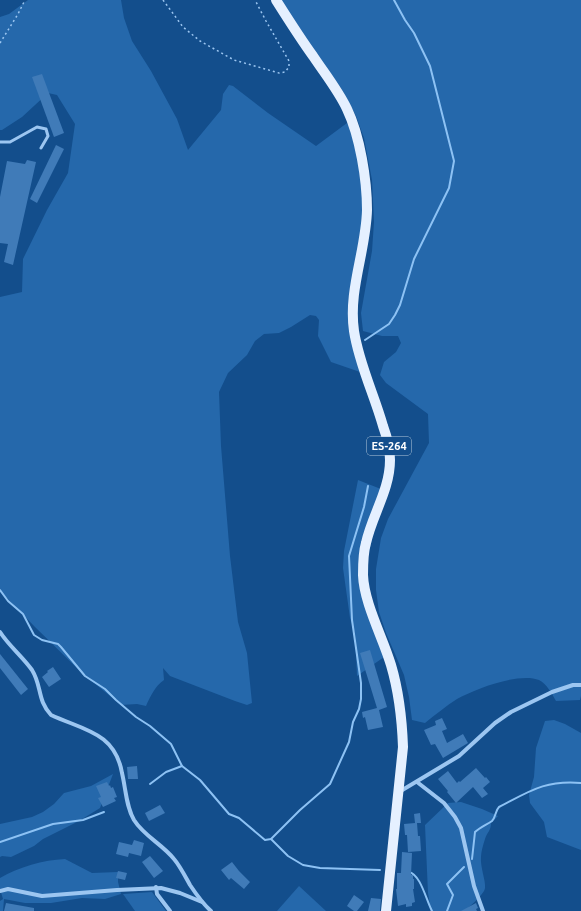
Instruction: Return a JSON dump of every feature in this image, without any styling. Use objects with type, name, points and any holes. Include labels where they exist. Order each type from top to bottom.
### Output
[{"type":"main road","name":"ES-264","points":[[276,0],[335,87],[348,111],[359,144],[365,178],[367,210],[353,293],[352,314],[354,333],[361,362],[380,413],[389,447],[390,462],[387,483],[366,543],[363,577],[366,593],[391,666],[398,694],[402,720],[403,747],[386,911]]},
{"type":"street","points":[[0,632],[32,670],[38,683],[41,699],[51,716],[88,730],[99,736],[112,747],[120,763],[125,794],[130,812],[135,822],[141,830],[160,845],[174,859],[202,902],[211,911]]},
{"type":"street","points":[[399,792],[418,782],[459,756],[511,712],[552,692],[574,685],[581,685]]},
{"type":"street","points":[[418,782],[444,803],[455,817],[461,828],[472,878],[483,911]]},
{"type":"street","points":[[0,891],[8,889],[42,896],[156,888],[172,890],[202,902]]},
{"type":"street","points":[[156,888],[157,894],[170,911]]},
{"type":"lane","points":[[0,142],[10,142],[37,127],[40,127],[46,129],[48,136],[41,148]]},
{"type":"path","points":[[0,44],[25,0]]},
{"type":"path","points":[[163,0],[183,27],[200,40],[234,60],[279,73],[285,72],[289,67],[289,61],[255,0]]},
{"type":"shaded area","points":[[28,0],[121,0],[124,18],[132,41],[151,71],[177,119],[188,150],[221,110],[223,94],[229,85],[233,86],[268,113],[316,146],[347,123],[350,128],[360,167],[363,208],[356,276],[360,372],[331,362],[318,336],[319,320],[316,316],[310,315],[279,333],[264,334],[255,341],[247,355],[228,373],[219,392],[221,446],[230,556],[238,622],[247,653],[252,703],[247,705],[170,676],[163,668],[164,680],[155,688],[146,706],[137,704],[121,705],[82,673],[0,591],[0,297],[22,292],[23,259],[47,210],[68,173],[75,124],[57,95],[48,93],[22,117],[0,130],[0,17],[9,14]]},
{"type":"shaded area","points":[[276,0],[581,0],[580,700],[556,701],[549,689],[539,680],[520,678],[486,686],[465,695],[457,699],[425,723],[412,720],[404,675],[386,633],[379,612],[376,590],[376,569],[381,538],[388,519],[429,443],[428,414],[386,383],[380,375],[384,362],[396,352],[401,343],[398,336],[382,336],[363,331],[361,313],[372,251],[374,222],[372,180],[364,138],[356,116],[341,88]]},
{"type":"shaded area","points":[[358,480],[386,491],[378,515],[365,568],[384,657],[357,676],[355,633],[350,618],[343,568],[344,551]]},
{"type":"shaded area","points":[[554,720],[581,733],[581,850],[547,837],[544,822],[530,803],[529,795],[534,777],[536,748],[545,721]]},
{"type":"shaded area","points":[[113,774],[100,808],[79,821],[43,839],[34,846],[11,857],[0,857],[0,824],[32,817],[43,812],[54,804],[64,793],[91,786]]},
{"type":"shaded area","points":[[461,802],[498,816],[491,823],[481,855],[485,888],[472,905],[465,910],[431,911],[428,893],[425,825],[448,803]]},
{"type":"shaded area","points":[[65,859],[92,873],[118,872],[118,882],[121,894],[105,899],[82,898],[51,903],[25,903],[4,899],[3,911],[0,911],[0,901],[3,899],[0,889],[0,878],[31,865]]},
{"type":"shaded area","points":[[299,886],[326,911],[277,911]]},
{"type":"shaded area","points":[[152,892],[166,911],[135,911],[123,894]]},
{"type":"building","points":[[42,74],[64,133],[54,137],[32,77]]},
{"type":"building","points":[[56,145],[64,149],[37,203],[30,199]]},
{"type":"building","points":[[27,160],[36,162],[13,265],[4,262],[8,244],[0,243],[0,197],[7,161],[25,164]]},
{"type":"building","points":[[370,650],[387,707],[379,710],[383,727],[368,730],[365,717],[363,718],[362,712],[377,708],[360,653]]},
{"type":"building","points":[[0,654],[28,689],[21,695],[0,668]]},
{"type":"building","points":[[53,667],[61,679],[49,687],[42,677]]},
{"type":"building","points":[[442,718],[447,729],[442,731],[447,743],[463,734],[468,743],[443,758],[435,744],[431,745],[424,730],[436,725],[435,721]]},
{"type":"building","points":[[137,766],[138,779],[128,779],[127,767]]},
{"type":"building","points":[[476,768],[490,782],[483,788],[488,794],[482,798],[473,787],[456,803],[438,779],[448,771],[457,783]]},
{"type":"building","points":[[107,782],[111,788],[113,787],[117,797],[114,798],[116,801],[103,807],[98,798],[101,797],[96,786]]},
{"type":"building","points":[[160,805],[165,813],[149,821],[145,813]]},
{"type":"building","points":[[420,813],[421,823],[417,823],[421,851],[408,852],[407,835],[405,835],[404,824],[415,823],[414,814]]},
{"type":"building","points":[[134,840],[144,843],[141,856],[129,853],[128,857],[116,854],[119,842],[132,845]]},
{"type":"building","points":[[402,852],[412,853],[411,875],[413,875],[414,879],[413,889],[415,902],[412,903],[412,906],[406,907],[406,904],[398,906],[396,889],[397,873],[401,873]]},
{"type":"building","points":[[150,856],[163,871],[154,878],[142,862]]},
{"type":"building","points":[[232,862],[250,882],[244,889],[231,878],[229,880],[221,870]]},
{"type":"building","points":[[118,871],[127,873],[125,880],[116,878]]},
{"type":"building","points":[[354,895],[364,902],[357,911],[354,911],[347,906]]},
{"type":"building","points":[[371,898],[381,899],[380,911],[368,911]]},
{"type":"building","points":[[6,903],[34,908],[34,911],[4,911]]},
{"type":"building","points":[[476,903],[478,908],[476,909],[477,911],[461,911]]},
{"type":"waterway","points":[[365,340],[389,324],[400,305],[414,259],[449,188],[454,161],[430,66],[414,33],[394,0]]},
{"type":"waterway","points":[[0,590],[8,601],[23,614],[34,635],[42,640],[58,644],[85,676],[105,689],[136,717],[150,726],[171,744],[182,766],[200,780],[229,814],[239,818],[265,840],[271,839],[300,810],[330,784],[349,742],[353,722],[359,709],[361,699],[361,683],[352,620],[349,556],[364,507],[368,486]]},
{"type":"waterway","points":[[150,784],[166,772],[182,766]]},
{"type":"waterway","points":[[472,859],[475,832],[492,821],[499,807],[547,785],[557,783],[581,783]]},
{"type":"waterway","points":[[0,842],[53,824],[83,820],[104,812]]},
{"type":"waterway","points":[[271,839],[288,856],[303,865],[320,868],[380,870]]},
{"type":"waterway","points":[[447,911],[453,895],[447,884],[464,867]]},
{"type":"waterway","points":[[409,872],[417,878],[423,888],[432,911]]}]
